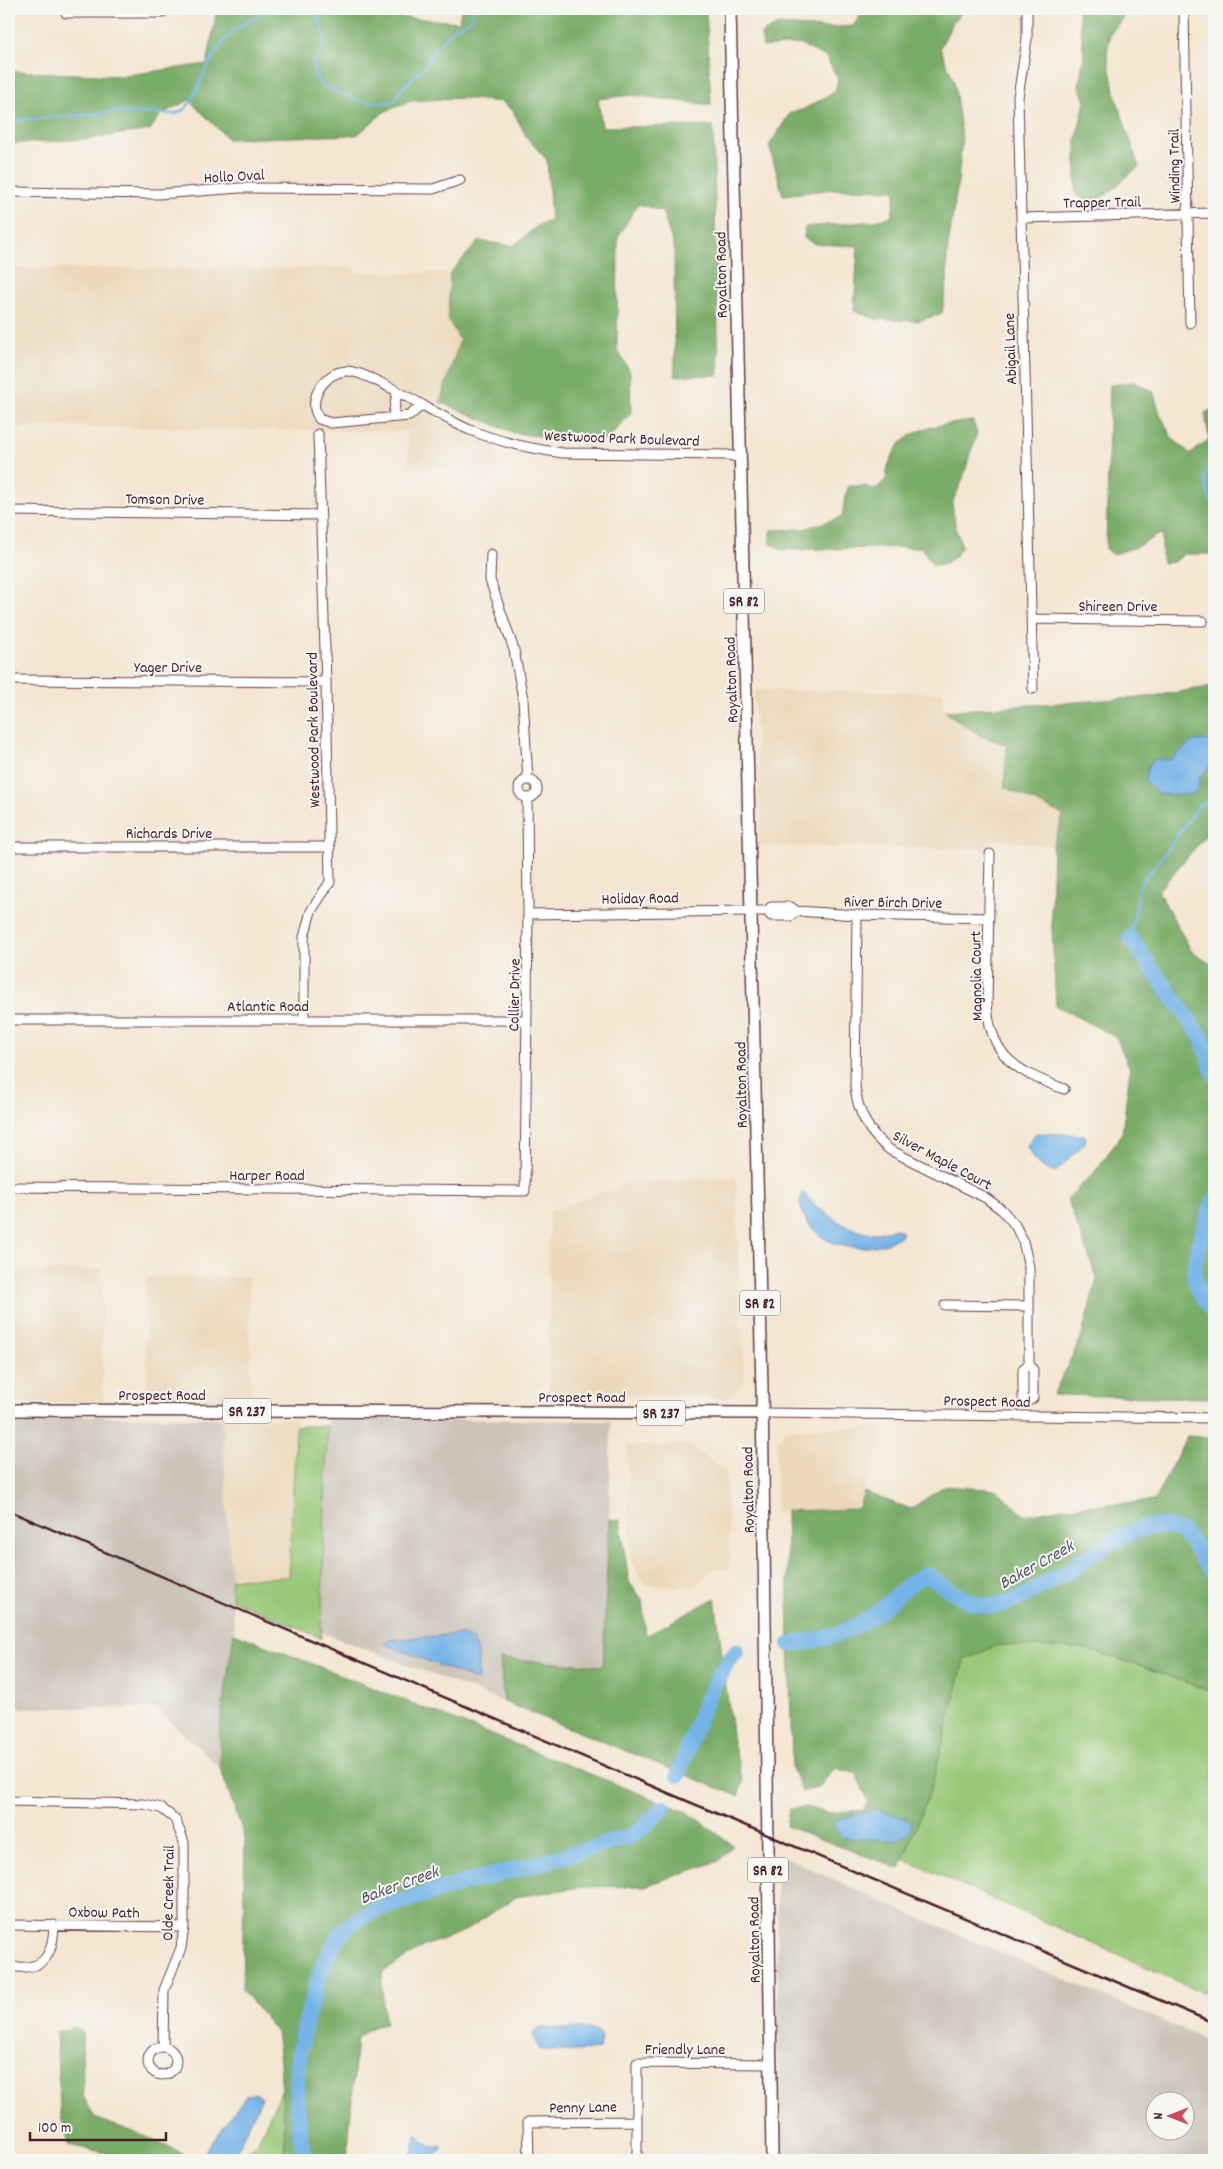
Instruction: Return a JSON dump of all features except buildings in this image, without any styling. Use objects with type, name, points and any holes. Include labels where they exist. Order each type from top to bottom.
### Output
[{"type":"main road","name":"Royalton Road","points":[[730,9],[753,911],[763,1413],[772,2160]]},
{"type":"main road","name":"Prospect Road","points":[[9,1410],[763,1413]]},
{"type":"street","points":[[66,13],[162,13],[162,9]]},
{"type":"street","name":"Abigail Lane","points":[[1027,9],[1027,39],[1018,97],[1033,689]]},
{"type":"street","name":"Winding Trail","points":[[1184,9],[1190,323]]},
{"type":"street","name":"Hollo Oval","points":[[9,192],[159,194],[240,188],[433,189],[460,180]]},
{"type":"street","name":"Trapper Trail","points":[[1020,218],[1214,213]]},
{"type":"street","name":"Westwood Park Boulevard","points":[[421,406],[409,416],[331,423],[319,419],[314,409],[316,394],[324,383],[335,374],[346,371],[357,373],[471,430],[508,443],[539,450],[728,455],[740,458]]},
{"type":"street","points":[[393,417],[396,392]]},
{"type":"street","name":"Westwood Park Boulevard","points":[[304,1020],[304,937],[311,911],[330,882],[318,434]]},
{"type":"street","name":"Tomson Drive","points":[[9,511],[320,515]]},
{"type":"street","name":"Collier Drive","points":[[491,554],[490,580],[514,650],[523,699],[528,780],[521,782],[518,789],[521,795],[527,798],[528,914],[525,1191]]},
{"type":"street","name":"Shireen Drive","points":[[1032,620],[1203,621]]},
{"type":"street","name":"Yager Drive","points":[[9,680],[326,682]]},
{"type":"street","name":"Richards Drive","points":[[9,847],[330,847]]},
{"type":"street","name":"Magnolia Court","points":[[990,854],[987,1004],[988,1016],[994,1036],[1000,1048],[1018,1068],[1026,1074],[1064,1089]]},
{"type":"street","name":"River Birch Drive","points":[[753,911],[767,911],[771,916],[791,916],[796,911],[857,915],[989,918]]},
{"type":"street","name":"Holiday Road","points":[[528,914],[753,911]]},
{"type":"street","name":"Silver Maple Court","points":[[857,915],[855,1085],[856,1096],[863,1119],[878,1141],[890,1150],[986,1198],[1009,1217],[1019,1233],[1028,1259],[1028,1364],[1023,1370],[1023,1397],[1027,1402],[1027,1416]]},
{"type":"street","name":"Atlantic Road","points":[[9,1020],[527,1020]]},
{"type":"street","name":"Harper Road","points":[[9,1187],[525,1191]]},
{"type":"street","points":[[945,1305],[1028,1306]]},
{"type":"street","name":"Prospect Road","points":[[763,1413],[1214,1418]]},
{"type":"street","name":"Olde Creek Trail","points":[[9,1801],[143,1804],[161,1808],[175,1819],[184,1842],[184,1927],[181,1948],[164,1990],[163,2047]]},
{"type":"street","name":"Oxbow Path","points":[[9,1925],[184,1927]]},
{"type":"street","name":"Oxbow Path","points":[[9,1966],[18,1968],[40,1964],[50,1953],[54,1942],[54,1925]]},
{"type":"street","name":"Friendly Lane","points":[[637,2160],[637,2063],[770,2064]]},
{"type":"street","name":"Penny Lane","points":[[529,2160],[528,2122],[637,2121]]},
{"type":"shaded area","points":[[355,267],[355,273],[450,273],[448,319],[460,340],[435,418],[496,443],[497,468],[409,467],[407,432],[42,426],[9,429],[9,268],[292,269]]},
{"type":"shaded area","points":[[754,690],[943,693],[944,711],[981,736],[1007,744],[1004,787],[1063,815],[1053,846],[989,839],[989,849],[760,846]]},
{"type":"shaded area","points":[[736,1178],[740,1313],[745,1380],[730,1398],[548,1393],[549,1212],[630,1182]]},
{"type":"shaded area","points":[[102,1270],[103,1402],[9,1403],[9,1271]]},
{"type":"shaded area","points":[[248,1277],[252,1406],[147,1404],[145,1278]]},
{"type":"shaded area","points":[[18,1415],[222,1418],[234,1633],[220,1725],[220,1768],[156,1708],[9,1708],[9,1476]]},
{"type":"shaded area","points":[[222,1418],[296,1419],[289,1577],[231,1579]]},
{"type":"shaded area","points":[[327,1418],[611,1421],[603,1666],[501,1659],[504,1702],[321,1632]]},
{"type":"shaded area","points":[[802,1428],[885,1428],[859,1509],[776,1512],[776,1444],[785,1431]]},
{"type":"shaded area","points":[[690,1445],[726,1472],[730,1569],[714,1569],[694,1587],[645,1585],[631,1561],[627,1446]]},
{"type":"shaded area","points":[[777,1853],[896,1908],[1214,2043],[1214,2160],[778,2160]]},
{"type":"green space","points":[[217,9],[349,9],[353,13],[459,22],[461,9],[706,9],[711,105],[632,95],[598,99],[602,127],[713,126],[719,375],[675,376],[674,247],[662,211],[638,204],[618,237],[617,349],[630,372],[631,413],[607,440],[554,438],[514,433],[440,402],[460,340],[448,319],[450,273],[479,241],[513,246],[540,224],[551,221],[547,160],[527,138],[513,111],[502,102],[461,98],[411,101],[384,112],[357,135],[228,139],[189,100],[161,114],[150,130],[88,139],[9,144],[9,71],[120,76],[207,64]]},
{"type":"green space","points":[[865,9],[965,9],[953,22],[940,48],[954,81],[962,138],[958,182],[947,253],[947,282],[942,313],[919,321],[876,319],[854,311],[858,246],[815,244],[804,238],[805,227],[876,221],[892,216],[896,190],[834,189],[783,195],[769,146],[790,113],[802,110],[835,92],[838,79],[826,57],[799,44],[763,47],[761,34],[778,25],[823,28],[853,26]]},
{"type":"green space","points":[[1078,9],[1126,9],[1125,15],[1110,34],[1107,53],[1114,91],[1139,167],[1110,192],[1103,197],[1095,199],[1086,199],[1076,195],[1076,140],[1085,102],[1079,84],[1084,55]]},
{"type":"green space","points":[[1133,382],[1153,391],[1160,414],[1172,438],[1191,454],[1209,439],[1205,413],[1214,408],[1214,557],[1211,554],[1184,554],[1174,562],[1162,563],[1162,533],[1136,547],[1112,555],[1106,549],[1110,385]]},
{"type":"green space","points":[[973,421],[977,433],[962,481],[952,503],[956,530],[962,546],[950,560],[943,564],[933,565],[921,547],[780,550],[769,542],[772,530],[804,529],[842,517],[845,496],[849,486],[865,486],[875,490],[887,478],[888,466],[894,453],[909,437],[928,428]]},
{"type":"green space","points":[[1214,686],[1214,826],[1158,891],[1192,952],[1214,966],[1214,1398],[1053,1395],[1081,1338],[1097,1278],[1067,1199],[1094,1173],[1122,1134],[1130,1069],[1116,1037],[1056,1006],[1051,910],[1053,846],[1063,815],[1004,787],[1007,745],[981,736],[944,711],[1148,697]]},
{"type":"green space","points":[[296,1426],[327,1426],[321,1638],[232,1600],[231,1579],[289,1577]]},
{"type":"green space","points":[[1187,1436],[1214,1438],[1214,1693],[1142,1666],[1080,1648],[998,1645],[964,1660],[932,1785],[900,1869],[786,1826],[789,1809],[806,1807],[829,1813],[863,1810],[869,1802],[856,1774],[835,1768],[819,1787],[802,1792],[792,1768],[786,1511],[858,1509],[864,1492],[911,1509],[944,1486],[997,1490],[1024,1515],[1069,1507],[1154,1501]]},
{"type":"green space","points":[[609,1519],[620,1520],[629,1582],[642,1599],[646,1636],[715,1598],[733,1742],[743,1782],[738,1796],[504,1702],[500,1659],[603,1666]]},
{"type":"green space","points":[[234,1633],[689,1813],[733,1845],[719,1861],[645,1886],[582,1887],[516,1897],[465,1931],[424,1946],[382,1973],[383,2005],[386,2024],[372,2027],[357,2038],[347,2160],[286,2160],[280,2062],[276,2031],[242,1990],[245,1838],[220,1768],[220,1725]]},
{"type":"green space","points":[[998,1645],[1080,1648],[1142,1666],[1214,1693],[1214,1989],[1202,1992],[903,1859],[932,1785],[964,1660]]},
{"type":"green space","points":[[74,2027],[82,2031],[83,2096],[95,2118],[161,2143],[189,2160],[139,2160],[68,2145],[60,2110],[56,2032]]},
{"type":"green space","points":[[282,2089],[286,2160],[239,2160],[258,2141]]},
{"type":"water","points":[[1198,740],[1209,741],[1214,744],[1214,758],[1209,768],[1200,776],[1197,792],[1189,795],[1158,794],[1145,781],[1149,765],[1158,759],[1170,760],[1191,742]]},
{"type":"water","points":[[1036,1133],[1084,1135],[1086,1139],[1085,1143],[1057,1171],[1052,1171],[1039,1164],[1027,1146]]},
{"type":"water","points":[[802,1193],[817,1207],[851,1228],[866,1233],[896,1229],[901,1231],[902,1234],[887,1243],[868,1247],[848,1247],[831,1242],[818,1234],[807,1222],[801,1208],[800,1200]]},
{"type":"water","points":[[461,1634],[472,1639],[478,1655],[478,1681],[383,1643],[389,1640]]},
{"type":"water","points":[[875,1809],[911,1822],[911,1828],[907,1835],[895,1840],[842,1838],[833,1825],[834,1822]]},
{"type":"water","points":[[538,2028],[593,2029],[600,2033],[599,2049],[561,2051],[539,2048],[533,2037],[534,2032]]},
{"type":"water","points":[[255,2093],[262,2097],[232,2160],[203,2160],[203,2155],[246,2096]]},
{"type":"water","points":[[416,2135],[428,2145],[442,2145],[442,2149],[431,2160],[410,2160]]},
{"type":"waterway","points":[[9,121],[117,112],[175,114],[185,109],[191,102],[209,64],[221,45],[234,30],[259,15],[261,9]]},
{"type":"waterway","points":[[315,9],[324,36],[323,49],[313,60],[314,73],[318,83],[355,99],[375,102],[394,101],[401,90],[425,66],[435,49],[454,29],[472,19],[473,9]]},
{"type":"waterway","points":[[1214,460],[1204,477],[1210,501],[1214,505]]},
{"type":"waterway","points":[[1130,938],[1140,885],[1199,805],[1214,802]]},
{"type":"waterway","name":"Baker Creek","points":[[1130,938],[1202,1038],[1214,1073]]},
{"type":"waterway","name":"Baker Creek","points":[[1214,1200],[1201,1240],[1194,1272],[1198,1288],[1214,1312]]},
{"type":"waterway","name":"Baker Creek","points":[[790,1644],[815,1641],[849,1630],[870,1618],[913,1582],[926,1574],[953,1592],[975,1603],[991,1606],[1006,1604],[1065,1573],[1107,1545],[1133,1532],[1146,1528],[1159,1526],[1180,1531],[1191,1541],[1214,1572]]},
{"type":"waterway","name":"Baker Creek","points":[[678,1775],[709,1695],[717,1679],[737,1651]]},
{"type":"waterway","name":"Baker Creek","points":[[306,2160],[297,2106],[298,2069],[303,2032],[324,1963],[345,1929],[360,1917],[385,1907],[584,1851],[630,1836],[643,1828],[663,1808]]},
{"type":"railway","points":[[9,1511],[668,1793],[1214,2023]]}]
